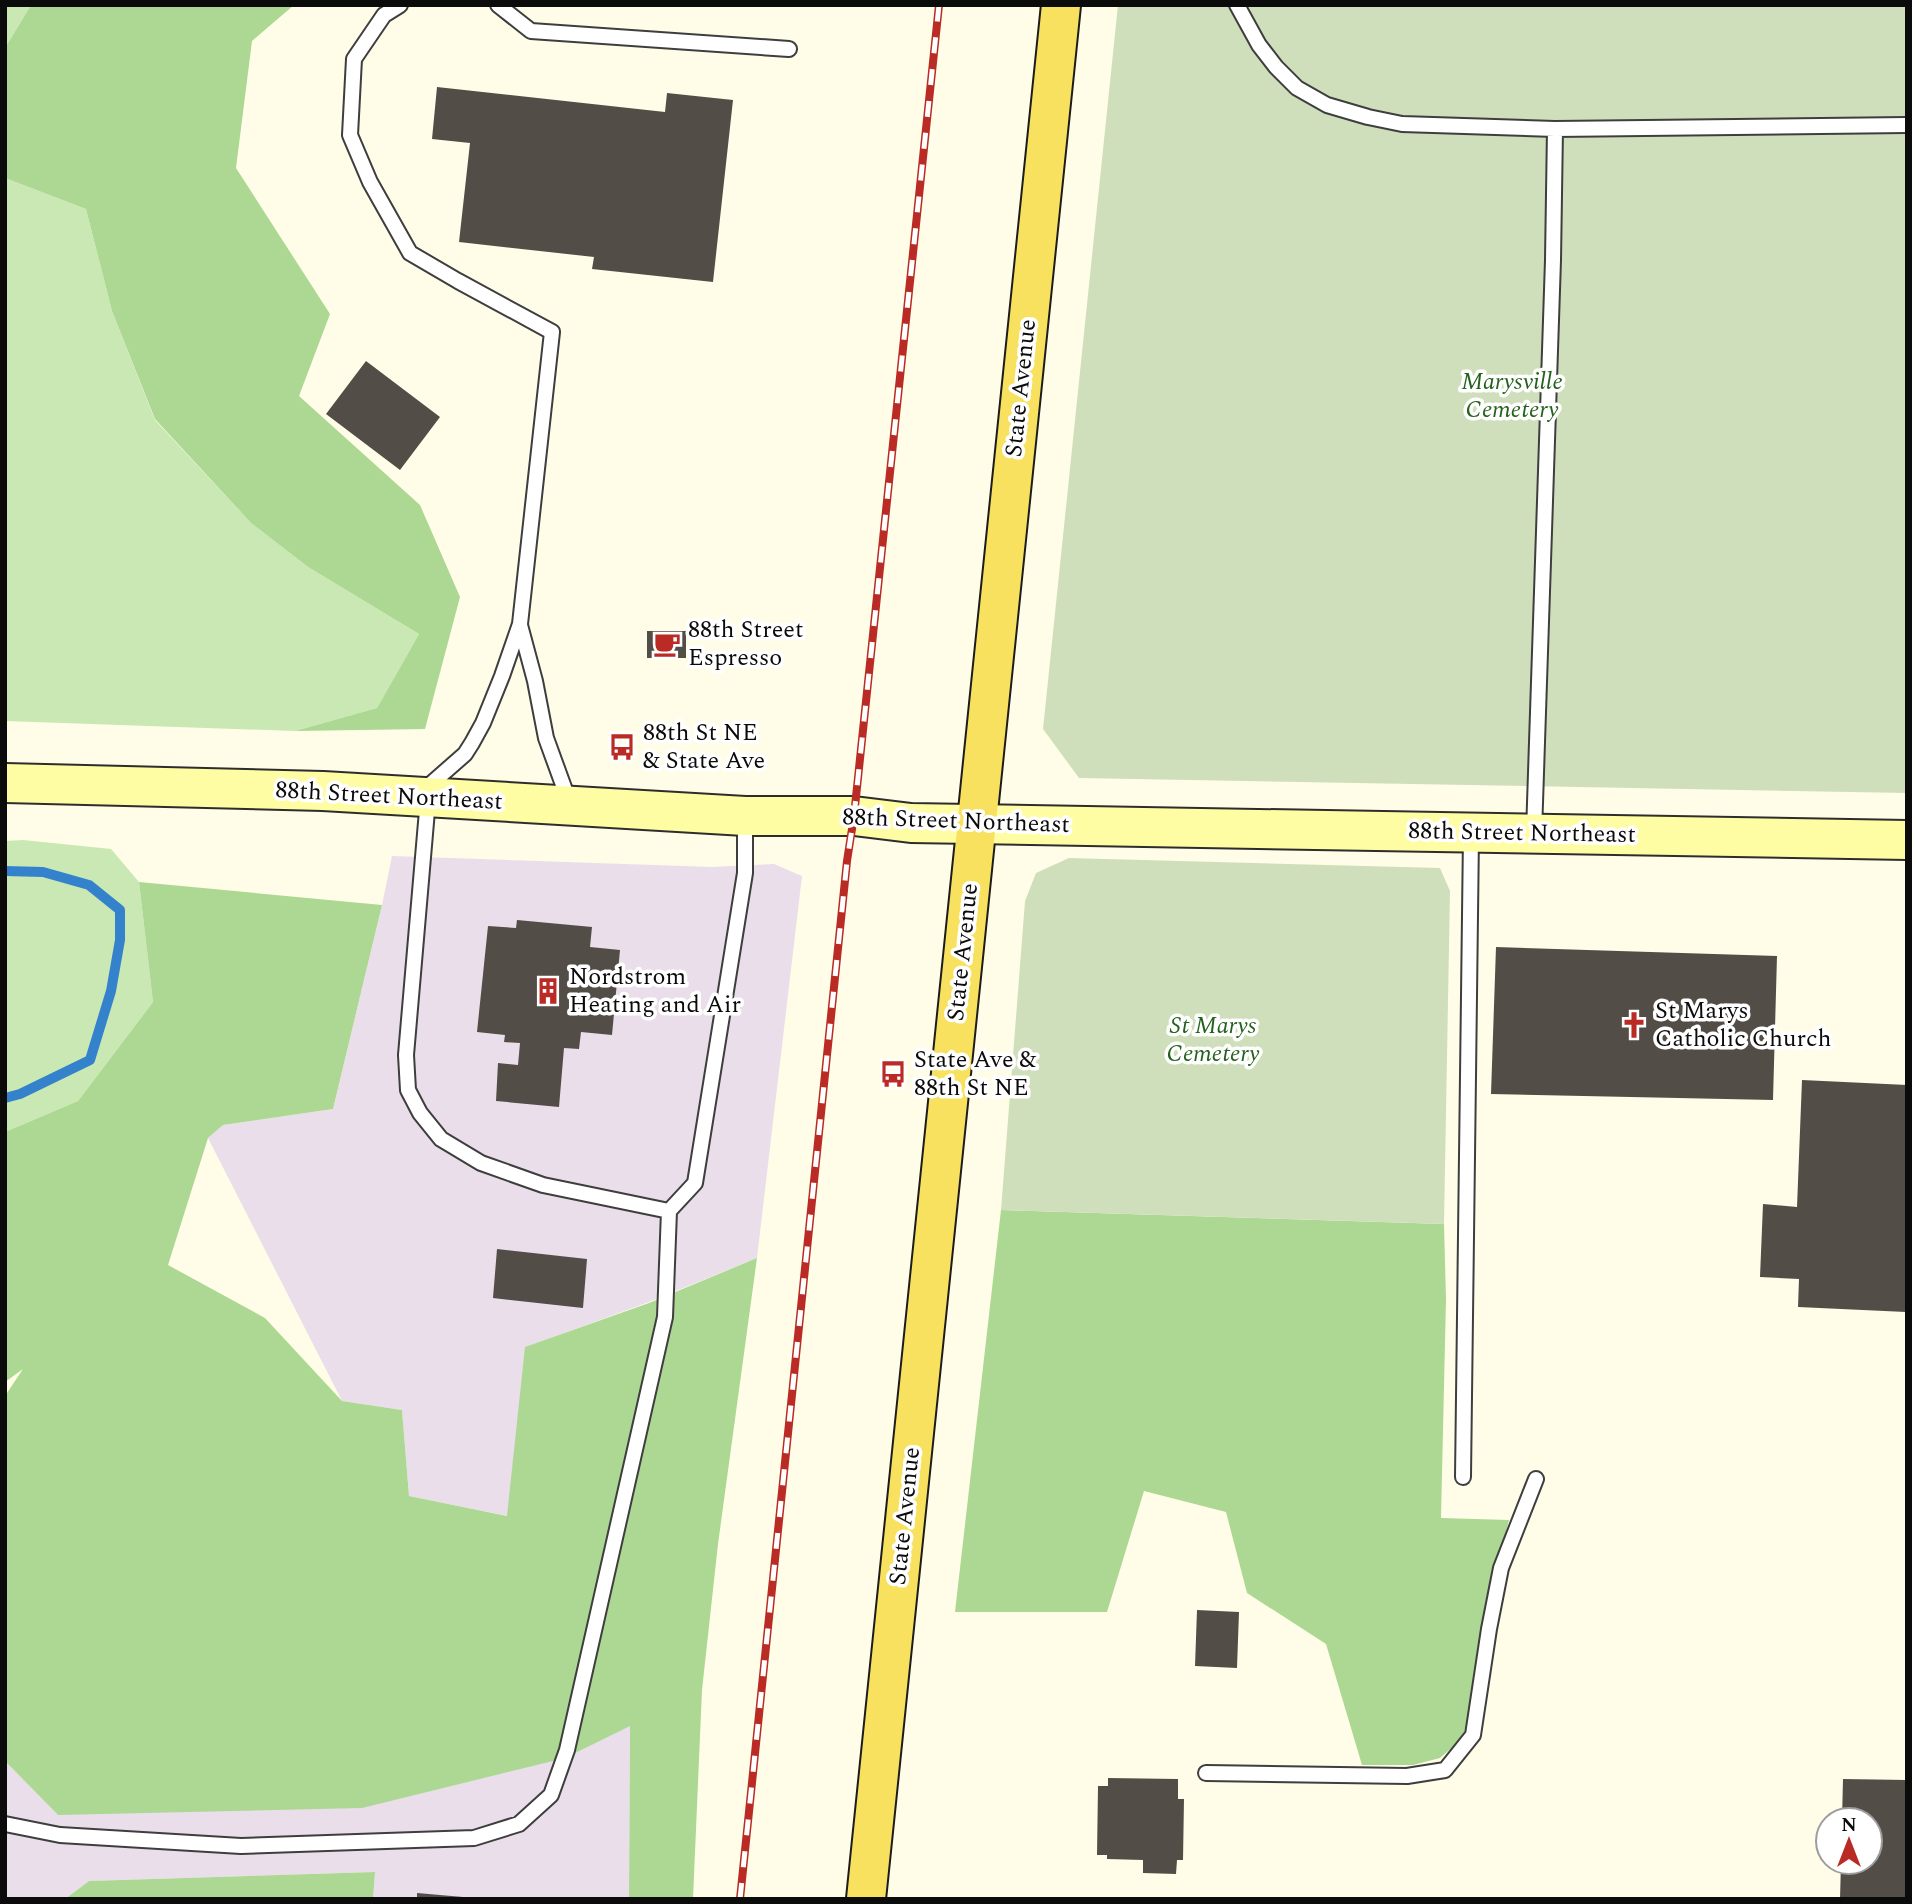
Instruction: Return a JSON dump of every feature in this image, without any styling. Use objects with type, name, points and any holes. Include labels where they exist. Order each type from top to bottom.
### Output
[{"type":"main road","name":"State Avenue","points":[[866,1899],[1061,5]]},
{"type":"main road","name":"88th Street Northeast","points":[[5,783],[323,791],[745,817],[854,817],[911,823],[1907,840]]},
{"type":"lane","points":[[400,5],[384,15],[354,59],[350,135],[370,182],[410,253],[552,332],[520,624],[483,723],[466,754],[421,797],[406,1055],[408,1090],[420,1114],[441,1139],[481,1163],[543,1185],[668,1211]]},
{"type":"lane","points":[[498,5],[531,31],[789,49]]},
{"type":"lane","points":[[1237,5],[1259,45],[1297,88],[1327,105],[1402,124],[1555,129],[1907,125]]},
{"type":"lane","points":[[1534,834],[1553,274],[1555,129]]},
{"type":"lane","points":[[520,624],[546,738],[571,806]]},
{"type":"lane","points":[[5,1824],[60,1835],[241,1846],[474,1838],[519,1824],[551,1795],[567,1751],[665,1317],[668,1211],[695,1184],[745,873],[745,817]]},
{"type":"lane","points":[[1463,1477],[1471,832]]},
{"type":"lane","points":[[1206,1773],[1407,1776],[1445,1770],[1473,1735],[1501,1568],[1536,1479]]},
{"type":"shaded area","points":[[392,856],[712,867],[774,864],[802,876],[757,1258],[649,1302],[526,1347],[508,1516],[409,1496],[402,1410],[342,1401],[208,1138],[223,1125],[333,1109]]},
{"type":"shaded area","points":[[630,1725],[629,1899],[373,1899],[375,1872],[89,1881],[65,1899],[5,1899],[5,1761],[58,1815],[565,1758]]},
{"type":"green space","points":[[5,5],[31,5],[5,48]]},
{"type":"green space","points":[[31,5],[294,5],[252,41],[236,168],[330,314],[299,396],[420,505],[460,597],[425,729],[295,731],[377,708],[419,634],[308,567],[251,523],[155,419],[112,311],[86,209],[5,178],[5,48]]},
{"type":"green space","name":"Marysville Cemetery","points":[[1118,5],[1907,5],[1907,793],[1079,778],[1043,729]]},
{"type":"green space","points":[[5,178],[86,209],[112,311],[155,420],[251,523],[308,567],[419,634],[377,708],[295,731],[5,721]]},
{"type":"green space","points":[[23,840],[111,849],[139,882],[153,1002],[78,1101],[5,1132],[5,841]]},
{"type":"green space","name":"St Marys Cemetery","points":[[1069,858],[1440,868],[1450,891],[1444,1224],[1001,1210],[1025,901],[1036,873]]},
{"type":"green space","points":[[139,882],[382,905],[333,1109],[223,1125],[208,1138],[168,1265],[265,1318],[342,1401],[402,1410],[409,1496],[507,1516],[525,1347],[649,1303],[757,1258],[718,1544],[702,1690],[693,1899],[629,1899],[630,1726],[565,1758],[362,1808],[58,1815],[5,1761],[5,1396],[23,1369],[5,1382],[5,1132],[78,1101],[153,1002]]},
{"type":"green space","points":[[1001,1210],[1444,1224],[1446,1299],[1441,1518],[1509,1520],[1480,1635],[1473,1709],[1468,1726],[1456,1744],[1440,1758],[1413,1765],[1362,1765],[1326,1644],[1247,1593],[1226,1512],[1144,1491],[1107,1612],[955,1612]]},
{"type":"green space","points":[[375,1872],[373,1899],[65,1899],[89,1881]]},
{"type":"building","points":[[437,87],[665,112],[667,93],[733,100],[713,282],[592,269],[594,257],[459,242],[470,143],[432,139]]},
{"type":"building","points":[[366,361],[440,417],[400,470],[326,414]]},
{"type":"building","name":"88th Street Espresso","points":[[647,631],[686,631],[686,658],[647,658]]},
{"type":"building","name":"Nordstrom Heating and Air","points":[[517,920],[592,927],[590,947],[620,950],[612,1035],[581,1032],[579,1049],[564,1048],[559,1107],[496,1101],[498,1063],[518,1065],[520,1043],[504,1042],[505,1035],[477,1032],[488,926],[516,928]]},
{"type":"building","name":"St Marys Catholic Church","points":[[1496,947],[1777,956],[1773,1100],[1491,1094]]},
{"type":"building","name":"St Marys Catholic Church","points":[[1802,1080],[1907,1085],[1906,1312],[1798,1307],[1799,1279],[1760,1277],[1763,1204],[1797,1207]]},
{"type":"building","points":[[497,1249],[587,1259],[583,1308],[493,1298]]},
{"type":"building","points":[[1197,1610],[1239,1612],[1237,1668],[1195,1666]]},
{"type":"building","points":[[1108,1778],[1178,1779],[1178,1799],[1184,1799],[1183,1860],[1177,1860],[1176,1874],[1143,1873],[1143,1860],[1107,1859],[1107,1855],[1097,1855],[1098,1786],[1108,1786]]},
{"type":"building","points":[[1843,1779],[1907,1780],[1907,1899],[1840,1899],[1841,1876],[1884,1876],[1884,1806],[1842,1806]]},
{"type":"building","points":[[417,1893],[463,1897],[463,1899],[417,1899]]},
{"type":"waterway","points":[[5,871],[43,872],[89,885],[120,910],[120,940],[111,991],[90,1060],[20,1094],[5,1098]]},
{"type":"railway","points":[[740,1899],[939,5]]},
{"type":"place","name":"88th Street Espresso","points":[[667,644]]},
{"type":"place","name":"88th St NE & State Ave","points":[[622,747]]},
{"type":"place","name":"Nordstrom Heating and Air","points":[[548,991]]},
{"type":"place","name":"St Marys Catholic Church","points":[[1634,1025]]},
{"type":"place","name":"State Ave & 88th St NE","points":[[893,1074]]}]
